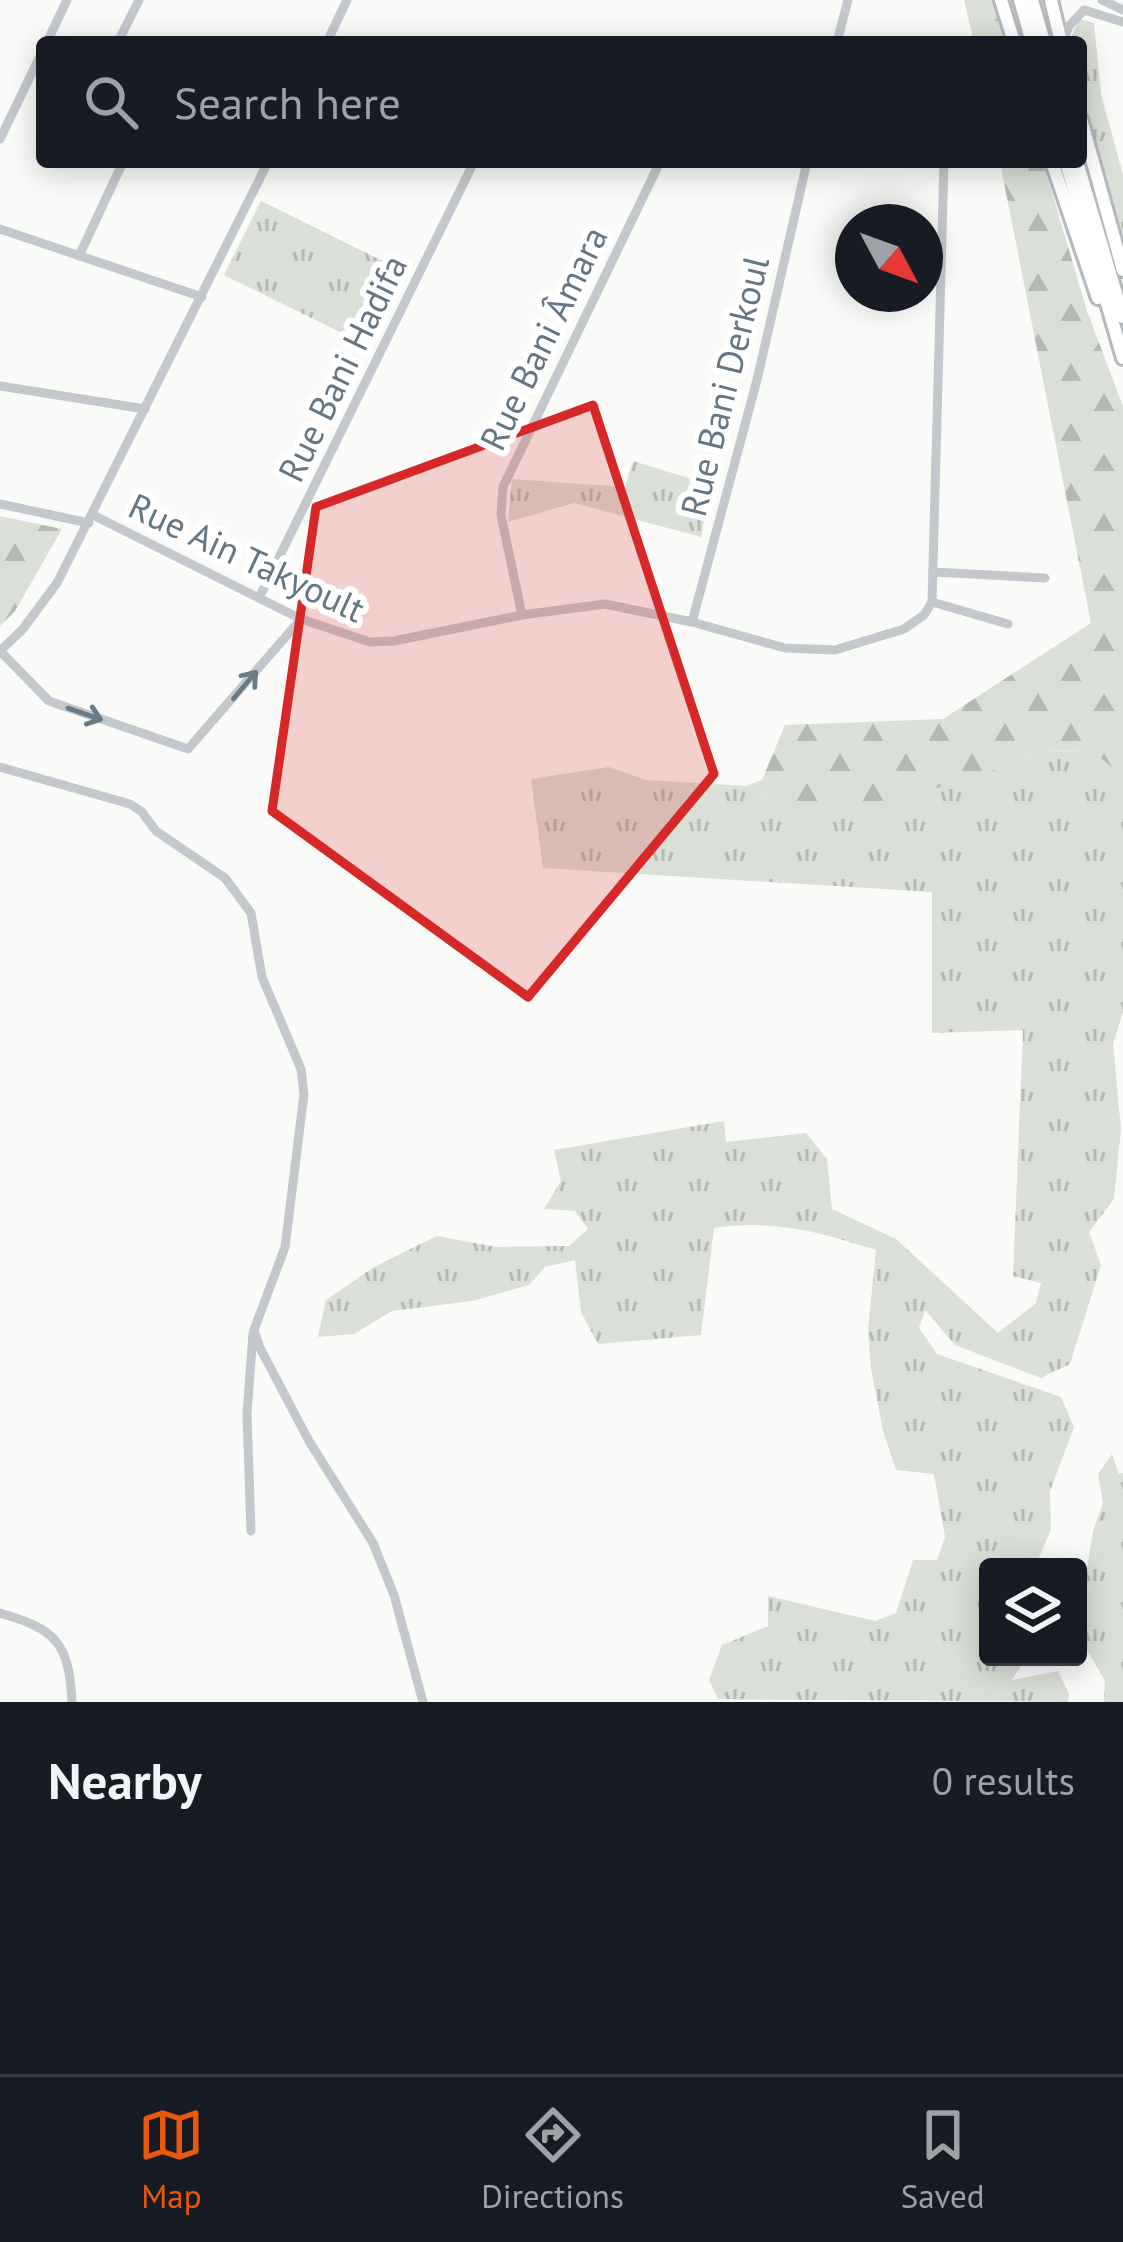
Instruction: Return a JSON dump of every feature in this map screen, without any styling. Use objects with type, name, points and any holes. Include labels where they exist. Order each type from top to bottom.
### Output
[{"type":"highway","points":[[1001,0],[1012,36]]},
{"type":"highway","points":[[1020,0],[1030,36]]},
{"type":"highway","points":[[1032,0],[1042,36]]},
{"type":"highway","points":[[1051,0],[1060,36]]},
{"type":"highway","points":[[1087,141],[1123,270]]},
{"type":"highway","points":[[1054,168],[1090,279],[1117,319]]},
{"type":"highway","points":[[1068,168],[1117,319]]},
{"type":"highway","points":[[1079,168],[1123,358]]},
{"type":"street","points":[[50,36],[67,0]]},
{"type":"street","points":[[121,36],[139,0]]},
{"type":"street","points":[[330,36],[347,0]]},
{"type":"street","points":[[839,36],[848,0]]},
{"type":"street","points":[[1084,0],[1123,16]]},
{"type":"street","points":[[1102,0],[1123,16]]},
{"type":"street","points":[[1065,36],[1084,10],[1123,16]]},
{"type":"street","points":[[0,139],[36,64]]},
{"type":"street","points":[[79,256],[120,168]]},
{"type":"street","points":[[265,168],[91,519],[47,597],[0,651],[49,701],[186,749],[194,746],[301,619]]},
{"type":"street","name":"Rue Bani Hadifa","points":[[259,598],[471,168]]},
{"type":"street","name":"Rue Bani Âmara","points":[[522,615],[501,515],[502,487],[656,168]]},
{"type":"street","name":"Rue Bani Derkoul","points":[[692,622],[757,380],[806,168]]},
{"type":"street","points":[[944,168],[932,602],[1008,624]]},
{"type":"street","points":[[0,229],[202,297]]},
{"type":"street","points":[[0,386],[145,410]]},
{"type":"street","name":"Rue Ain Takyoult","points":[[0,504],[91,519],[301,619],[370,643],[605,604],[785,648],[835,650],[904,629],[932,602]]},
{"type":"street","points":[[933,572],[1046,578]]},
{"type":"street","points":[[0,766],[136,808],[156,831],[218,871],[251,913],[262,977],[301,1070],[304,1094],[285,1247],[248,1352],[251,1531]]},
{"type":"street","points":[[254,1330],[309,1442],[373,1543],[394,1595],[423,1702]]},
{"type":"street","points":[[0,1612],[49,1632],[68,1658],[72,1702]]},
{"type":"highlighted area","points":[[593,405],[714,774],[528,997],[272,811],[316,507]]},
{"type":"green space","points":[[964,0],[995,0],[1006,36],[973,36]]},
{"type":"green space","points":[[1079,19],[1094,23],[1101,94],[1123,175],[1123,246],[1087,114],[1087,36],[1072,36]]},
{"type":"green space","points":[[1001,168],[1045,168],[1087,311],[1123,406],[1123,777],[1093,751],[1032,752],[978,777],[844,813],[788,811],[746,786],[762,780],[785,725],[943,719],[1091,623]]},
{"type":"green space","points":[[261,201],[405,272],[368,346],[224,275]]},
{"type":"green space","points":[[633,461],[711,485],[701,537],[574,503],[508,522],[512,479],[625,487]]},
{"type":"green space","points":[[0,516],[62,529],[15,611],[0,626]]},
{"type":"green space","points":[[1094,751],[1123,777],[1123,1012],[1113,1044],[1121,1129],[1114,1199],[1089,1232],[1101,1265],[1070,1364],[1041,1378],[955,1345],[925,1310],[919,1328],[937,1354],[1061,1397],[1074,1427],[1050,1491],[1051,1529],[1039,1558],[979,1558],[979,1666],[1021,1666],[1012,1680],[1058,1671],[1068,1702],[718,1699],[709,1680],[722,1645],[768,1626],[768,1596],[875,1621],[896,1613],[913,1560],[937,1560],[945,1537],[934,1474],[896,1470],[883,1431],[868,1330],[876,1250],[796,1229],[714,1228],[701,1335],[598,1344],[581,1312],[575,1260],[545,1267],[529,1285],[472,1301],[392,1311],[354,1334],[318,1337],[326,1300],[374,1267],[437,1236],[496,1247],[569,1246],[588,1229],[575,1211],[544,1209],[561,1181],[554,1150],[724,1121],[726,1142],[806,1133],[827,1159],[832,1209],[896,1239],[998,1333],[1036,1303],[1041,1283],[1013,1276],[1023,1030],[932,1033],[932,892],[543,868],[531,779],[609,767],[646,780],[746,786],[788,811],[913,793],[978,777],[1032,752]]},
{"type":"green space","points":[[1112,1454],[1119,1474],[1123,1473],[1123,1702],[1104,1702],[1105,1681],[1087,1650],[1087,1568],[1103,1503],[1098,1474]]}]
